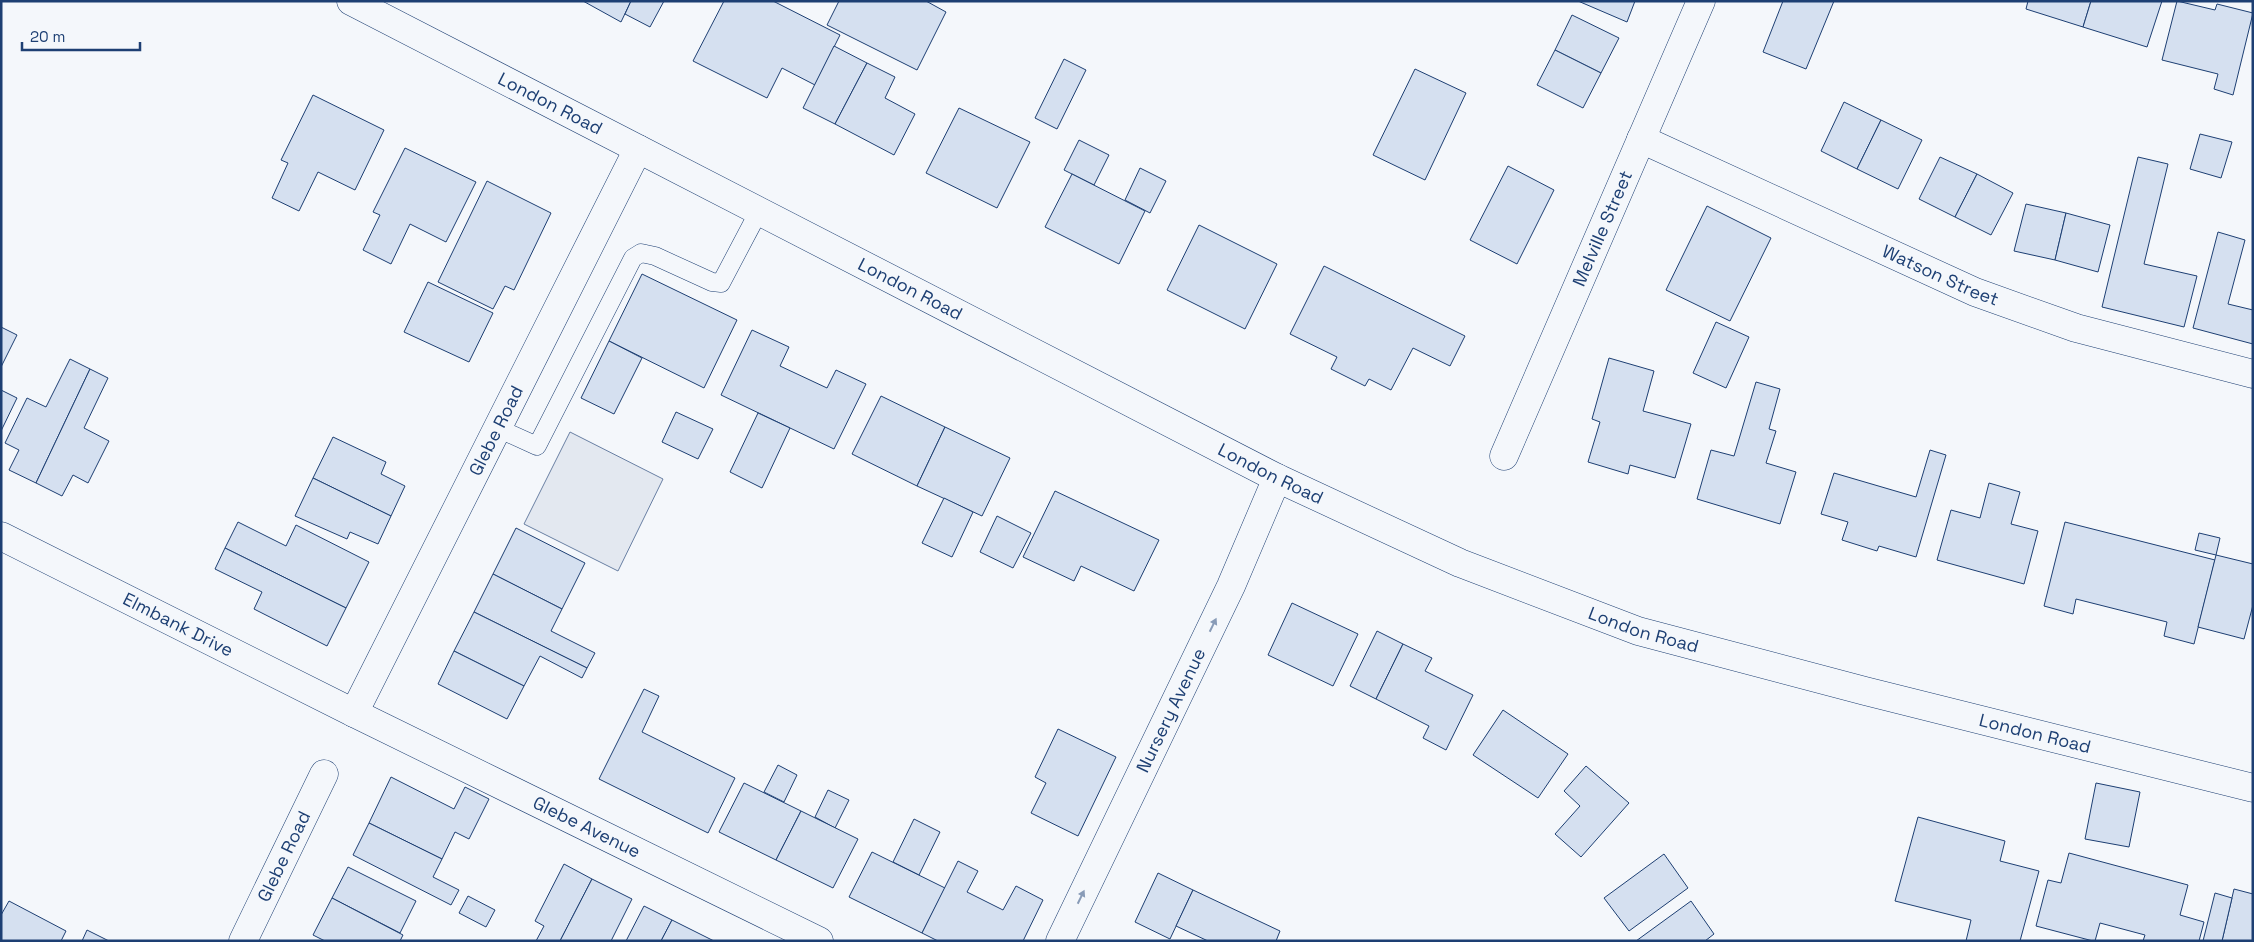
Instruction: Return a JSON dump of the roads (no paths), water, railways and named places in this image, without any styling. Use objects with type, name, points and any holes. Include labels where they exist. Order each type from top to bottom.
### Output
[{"type":"street","name":"London Road","points":[[351,1],[1277,478],[1460,563],[1638,631],[1875,694],[2253,788]]},
{"type":"street","name":"Melville Street","points":[[1504,456],[1701,1]]},
{"type":"street","name":"Watson Street","points":[[1641,139],[1975,292],[2076,328],[2253,374]]},
{"type":"street","name":"Glebe Road","points":[[354,713],[638,149]]},
{"type":"street","name":"Nursery Avenue","points":[[1060,941],[1231,586],[1277,478]]},
{"type":"street","name":"Elmbank Drive","points":[[1,536],[354,713]]},
{"type":"street","name":"Glebe Avenue","points":[[354,713],[819,941]]},
{"type":"street","name":"Glebe Road","points":[[243,941],[324,774]]},
{"type":"lane","points":[[498,428],[537,446],[633,258],[641,253],[655,256],[712,282],[721,283],[760,212]]}]
